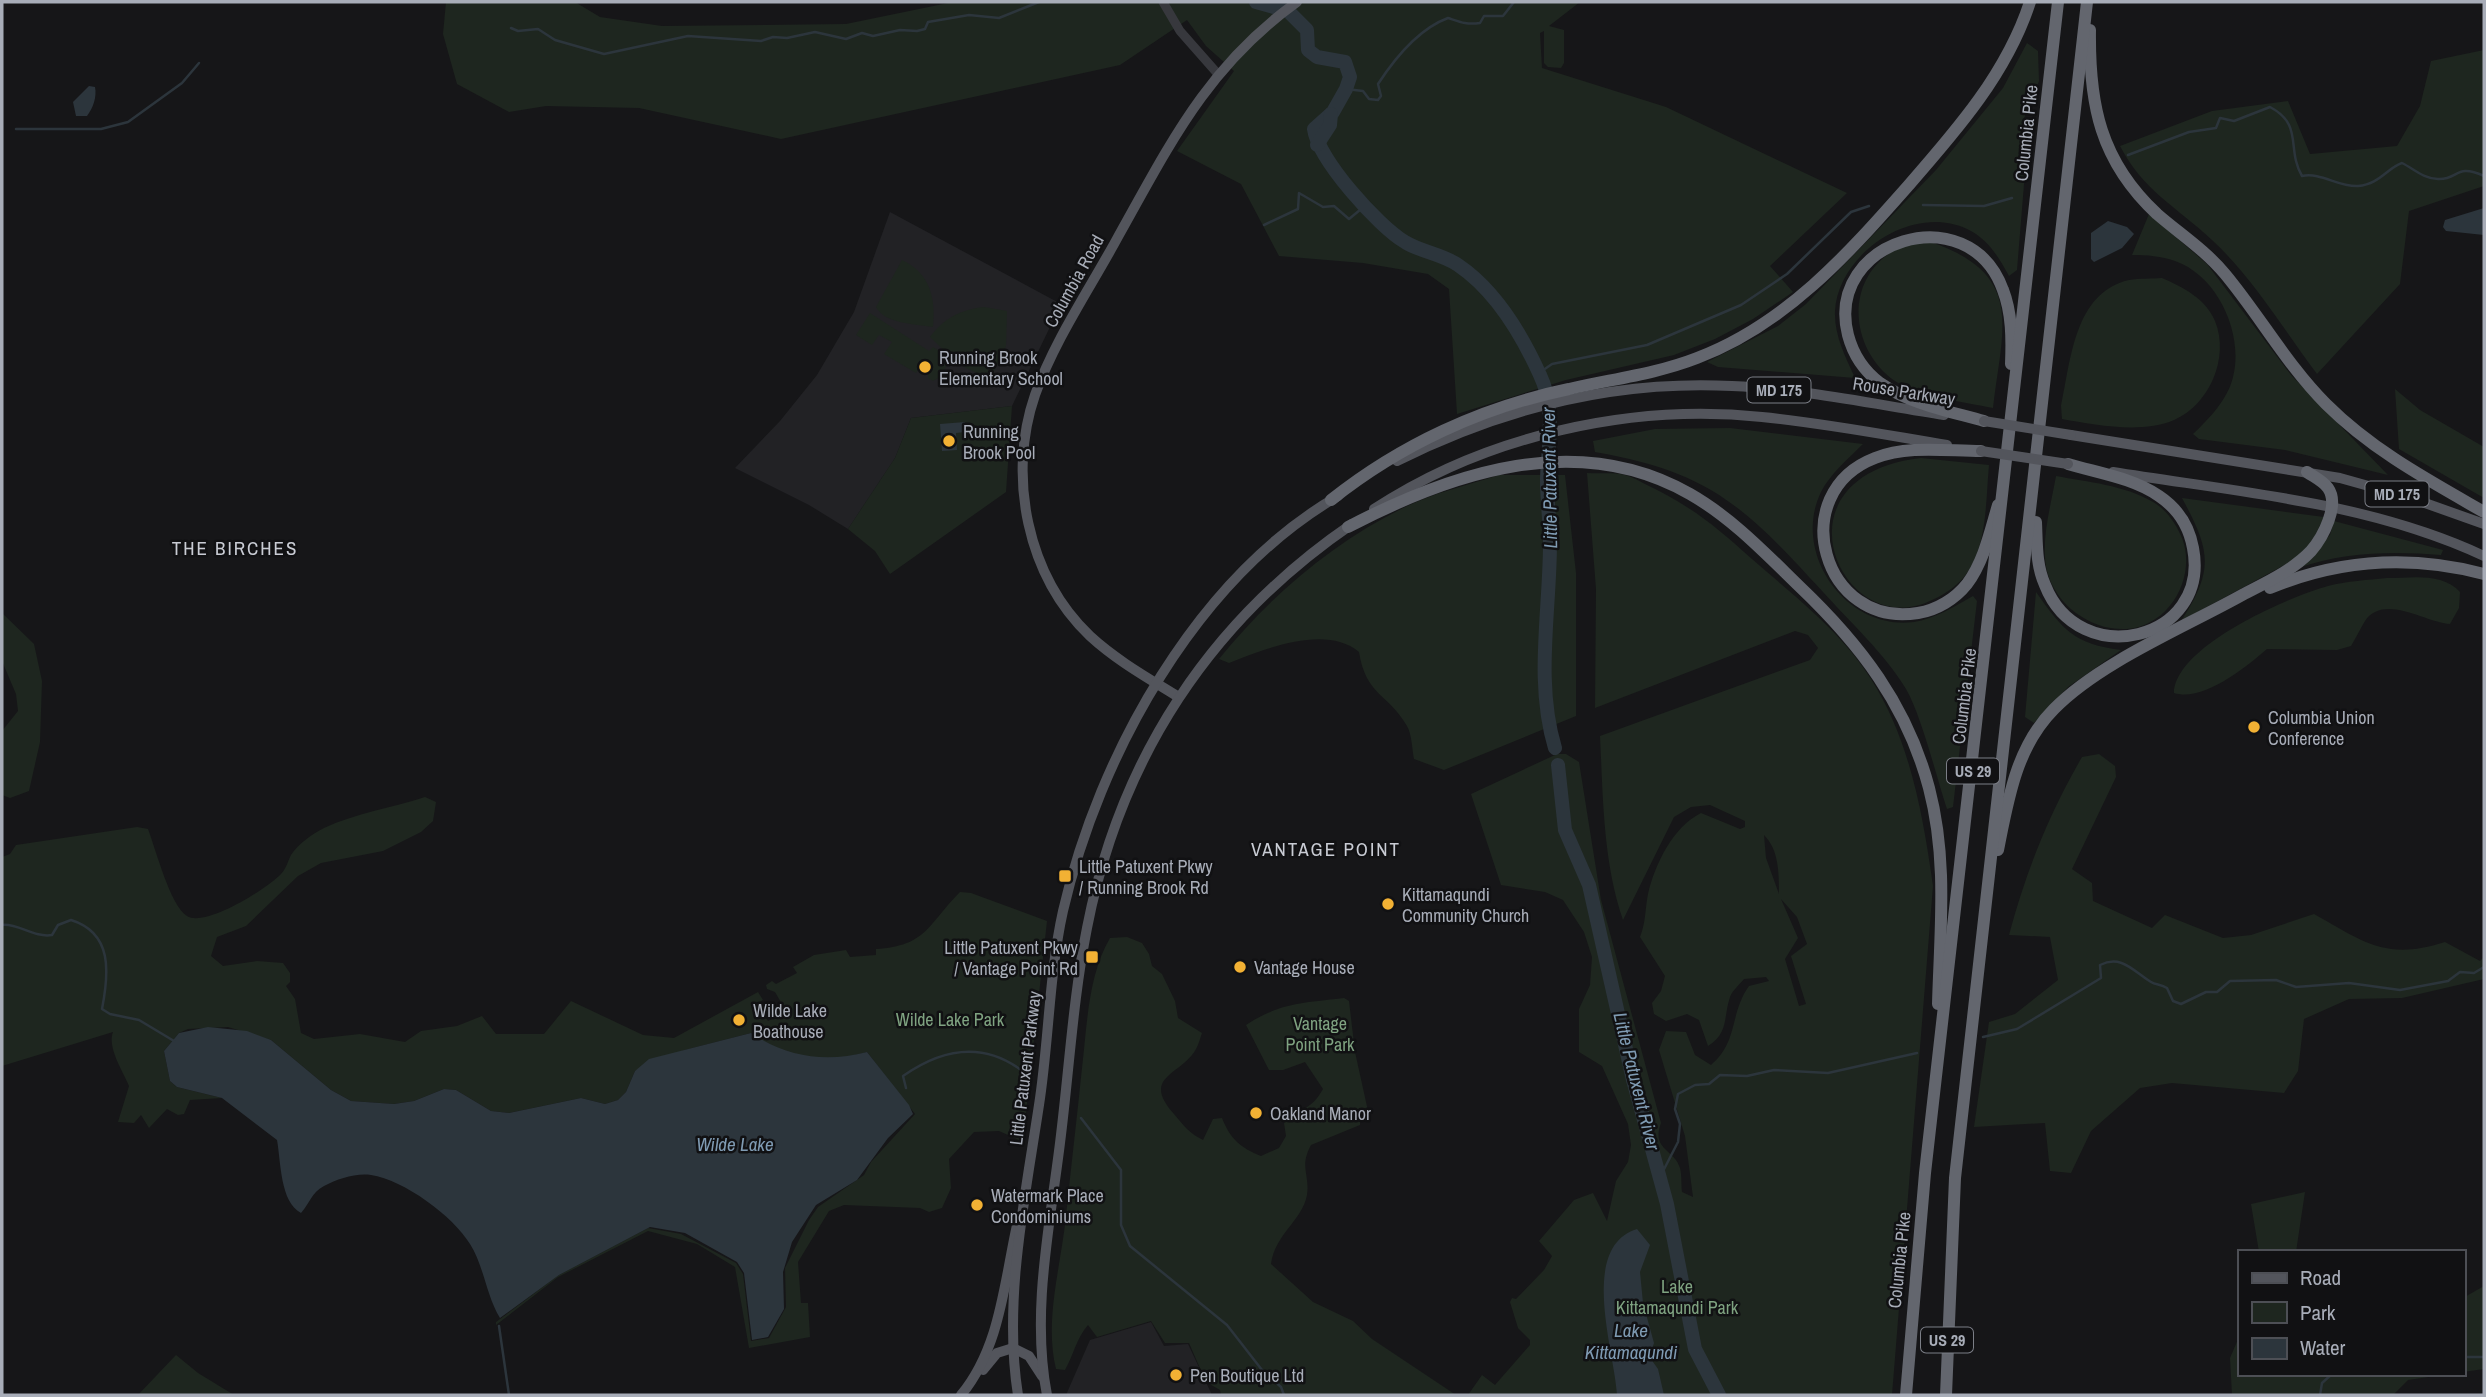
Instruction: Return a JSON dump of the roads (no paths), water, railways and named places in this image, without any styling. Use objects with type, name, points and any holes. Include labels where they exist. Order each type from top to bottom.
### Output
[{"type":"highway","points":[[1331,500],[1359,477],[1424,440],[1524,406],[1700,357],[1766,322],[1808,290],[1894,202],[1984,94],[2012,47],[2030,2]]},
{"type":"highway","name":"Columbia Pike","points":[[1906,1395],[1917,1245],[2011,438],[2058,2]]},
{"type":"highway","points":[[2089,2],[2092,96],[2109,150],[2126,178],[2157,213],[2212,258],[2307,383],[2343,420],[2388,455],[2484,512]]},
{"type":"highway","name":"US 29","points":[[1946,1395],[1950,1247],[1981,933],[2089,2]]},
{"type":"highway","points":[[1984,421],[1900,394],[1872,377],[1858,360],[1846,328],[1847,301],[1862,269],[1884,249],[1916,237],[1941,237],[1974,251],[1992,268],[2003,288],[2009,315],[2011,438]]},
{"type":"highway","points":[[1981,451],[1926,450],[1891,453],[1864,463],[1845,478],[1829,503],[1822,532],[1832,570],[1850,594],[1877,610],[1909,615],[1937,608],[1957,594],[1981,558],[2007,471]]},
{"type":"highway","points":[[1348,527],[1445,482],[1528,463],[1570,461],[1607,464],[1650,475],[1713,508],[1753,542],[1825,610],[1884,681],[1919,757],[1939,838],[1944,909],[1937,1070]]},
{"type":"highway","points":[[2036,476],[2037,558],[2045,588],[2060,611],[2080,627],[2104,636],[2129,637],[2154,629],[2180,608],[2192,584],[2195,556],[2185,523],[2169,504],[2145,488],[2068,464]]},
{"type":"highway","points":[[1981,933],[2016,771],[2037,729],[2067,695],[2093,677],[2296,564],[2320,538],[2331,508],[2332,496],[2327,487],[2307,472]]},
{"type":"highway","points":[[2215,610],[2292,579],[2357,564],[2421,562],[2484,574]]},
{"type":"main road","name":"Columbia Road","points":[[1177,696],[1090,635],[1070,613],[1047,576],[1027,519],[1023,450],[1031,406],[1047,368],[1171,141],[1217,73],[1297,2]]},
{"type":"main road","name":"Rouse Parkway","points":[[1570,393],[1729,386],[1808,394],[2307,472],[2408,497],[2484,524]]},
{"type":"main road","points":[[1331,500],[1458,432],[1524,406]]},
{"type":"main road","name":"MD 175","points":[[1348,527],[1377,506],[1440,472],[1527,440],[1572,429],[1661,416],[1730,415],[1805,423],[2331,508],[2403,526],[2484,556]]},
{"type":"main road","name":"Little Patuxent Parkway","points":[[1018,1395],[1013,1348],[1016,1287],[1062,920],[1073,873],[1105,780],[1157,684],[1202,621],[1248,568],[1331,500]]},
{"type":"main road","points":[[1047,1395],[1041,1349],[1043,1289],[1086,930],[1118,818],[1144,756],[1177,696],[1245,612],[1348,527]]},
{"type":"main road","points":[[964,1391],[993,1336],[1029,1171]]},
{"type":"main road","points":[[964,1391],[997,1353],[1013,1348],[1029,1356],[1043,1378],[1041,1395]]},
{"type":"street","points":[[1163,2],[1180,31],[1217,73]]},
{"type":"water","points":[[89,86],[95,87],[93,106],[87,116],[76,116],[73,102]]},
{"type":"water","points":[[2484,208],[2484,235],[2446,231],[2443,227],[2445,220]]},
{"type":"water","points":[[2108,221],[2127,227],[2134,234],[2122,248],[2094,262],[2091,259],[2091,233]]},
{"type":"water","name":"Running Brook Pool","points":[[965,422],[965,432],[956,433],[957,450],[942,451],[940,424]]},
{"type":"water","name":"Wilde Lake","points":[[208,1027],[247,1031],[271,1040],[331,1090],[351,1101],[394,1104],[414,1101],[444,1089],[456,1090],[491,1111],[509,1113],[581,1098],[605,1104],[618,1100],[626,1092],[635,1071],[649,1059],[751,1033],[778,1048],[807,1056],[836,1057],[867,1052],[909,1105],[913,1114],[888,1138],[857,1180],[816,1205],[792,1242],[783,1272],[784,1309],[768,1337],[752,1340],[744,1273],[737,1262],[685,1233],[650,1227],[559,1275],[500,1318],[475,1253],[462,1233],[440,1211],[398,1184],[371,1175],[347,1177],[320,1189],[301,1213],[294,1208],[285,1191],[277,1140],[222,1098],[177,1087],[170,1081],[164,1051],[179,1033]]},
{"type":"water","name":"Lake Kittamaqundi","points":[[1637,1229],[1650,1245],[1640,1272],[1643,1303],[1654,1343],[1651,1352],[1664,1395],[1617,1395],[1604,1303],[1604,1278],[1609,1257],[1619,1240]]},
{"type":"waterway","points":[[511,28],[518,31],[538,29],[555,40],[604,54],[688,36],[761,41],[815,32],[846,39],[862,33],[873,36],[900,30],[917,31],[925,29],[928,22],[969,15],[999,18],[1039,2]]},
{"type":"waterway","name":"Little Patuxent River","points":[[1256,2],[1288,11],[1307,30],[1308,50],[1317,57],[1345,62],[1350,77],[1346,89],[1333,112],[1314,129],[1318,142],[1337,174],[1365,207],[1394,234],[1411,245],[1452,261],[1484,287],[1516,329],[1540,375],[1550,413],[1547,479],[1550,543],[1545,672],[1549,723],[1555,748]]},
{"type":"waterway","points":[[1346,89],[1363,91],[1369,99],[1378,100],[1381,96],[1378,84],[1408,45],[1427,29],[1448,18],[1475,24],[1480,23],[1484,16],[1503,16],[1514,2]]},
{"type":"waterway","points":[[16,129],[101,129],[128,122],[182,83],[199,63]]},
{"type":"waterway","points":[[2128,155],[2189,132],[2216,128],[2220,118],[2234,121],[2270,107],[2280,114],[2291,130],[2297,166],[2302,176],[2316,176],[2351,186],[2366,185],[2402,163],[2433,179],[2445,179],[2468,171],[2484,176]]},
{"type":"waterway","points":[[1317,145],[1330,125],[1331,114]]},
{"type":"waterway","points":[[1264,225],[1298,209],[1299,193],[1323,207],[1334,206],[1349,219],[1366,205]]},
{"type":"waterway","points":[[1923,205],[1984,206],[2012,198]]},
{"type":"waterway","points":[[1539,373],[1552,364],[1647,345],[1741,305],[1787,274],[1851,212],[1869,206]]},
{"type":"waterway","name":"Little Patuxent River","points":[[1558,765],[1565,830],[1589,885],[1633,1080],[1667,1204],[1695,1349],[1719,1395]]},
{"type":"waterway","points":[[2,925],[45,935],[52,935],[58,925],[71,920],[85,926],[95,934],[105,956],[106,982],[102,1009],[110,1014],[139,1020],[174,1041]]},
{"type":"waterway","points":[[1983,1037],[2017,1029],[2101,978],[2100,965],[2108,962],[2121,963],[2151,982],[2167,988],[2173,1001],[2181,1004],[2206,992],[2217,992],[2230,981],[2276,980],[2296,987],[2349,983],[2400,990],[2448,981],[2460,972],[2474,973],[2484,967]]},
{"type":"waterway","points":[[906,1088],[903,1076],[933,1059],[964,1052],[995,1056],[1025,1073]]},
{"type":"waterway","points":[[1660,1177],[1678,1142],[1680,1124],[1675,1109],[1678,1094],[1695,1085],[1709,1084],[1720,1075],[1747,1076],[1774,1070],[1828,1073],[1917,1053]]},
{"type":"waterway","points":[[1081,1118],[1121,1170],[1121,1225],[1130,1246],[1227,1325],[1262,1370],[1281,1387],[1284,1395]]},
{"type":"waterway","points":[[499,1326],[509,1395]]},
{"type":"waterway","points":[[2465,1357],[2484,1357]]},
{"type":"waterway","points":[[2320,1395],[2322,1383],[2330,1376]]},
{"type":"place","name":"Running Brook Elementary School","points":[[925,367]]},
{"type":"place","name":"Running Brook Pool","points":[[949,441]]},
{"type":"place","name":"Columbia Union Conference","points":[[2254,727]]},
{"type":"place","name":"Little Patuxent Pkwy / Running Brook Rd","points":[[1065,876]]},
{"type":"place","name":"Kittamaqundi Community Church","points":[[1388,904]]},
{"type":"place","name":"Little Patuxent Pkwy / Vantage Point Rd","points":[[1092,957]]},
{"type":"place","name":"Vantage House","points":[[1240,967]]},
{"type":"place","name":"Wilde Lake Boathouse","points":[[739,1020]]},
{"type":"place","name":"Oakland Manor","points":[[1256,1113]]},
{"type":"place","name":"Watermark Place Condominiums","points":[[977,1205]]},
{"type":"place","name":"Pen Boutique Ltd","points":[[1176,1375]]},
{"type":"district","name":"THE BIRCHES","points":[[235,548]]},
{"type":"district","name":"VANTAGE POINT","points":[[1326,849]]},
{"type":"park label","name":"Wilde Lake Park","points":[[950,1019]]},
{"type":"park label","name":"Vantage Point Park","points":[[1320,1033]]},
{"type":"park label","name":"Lake Kittamaqundi Park","points":[[1677,1296]]}]
